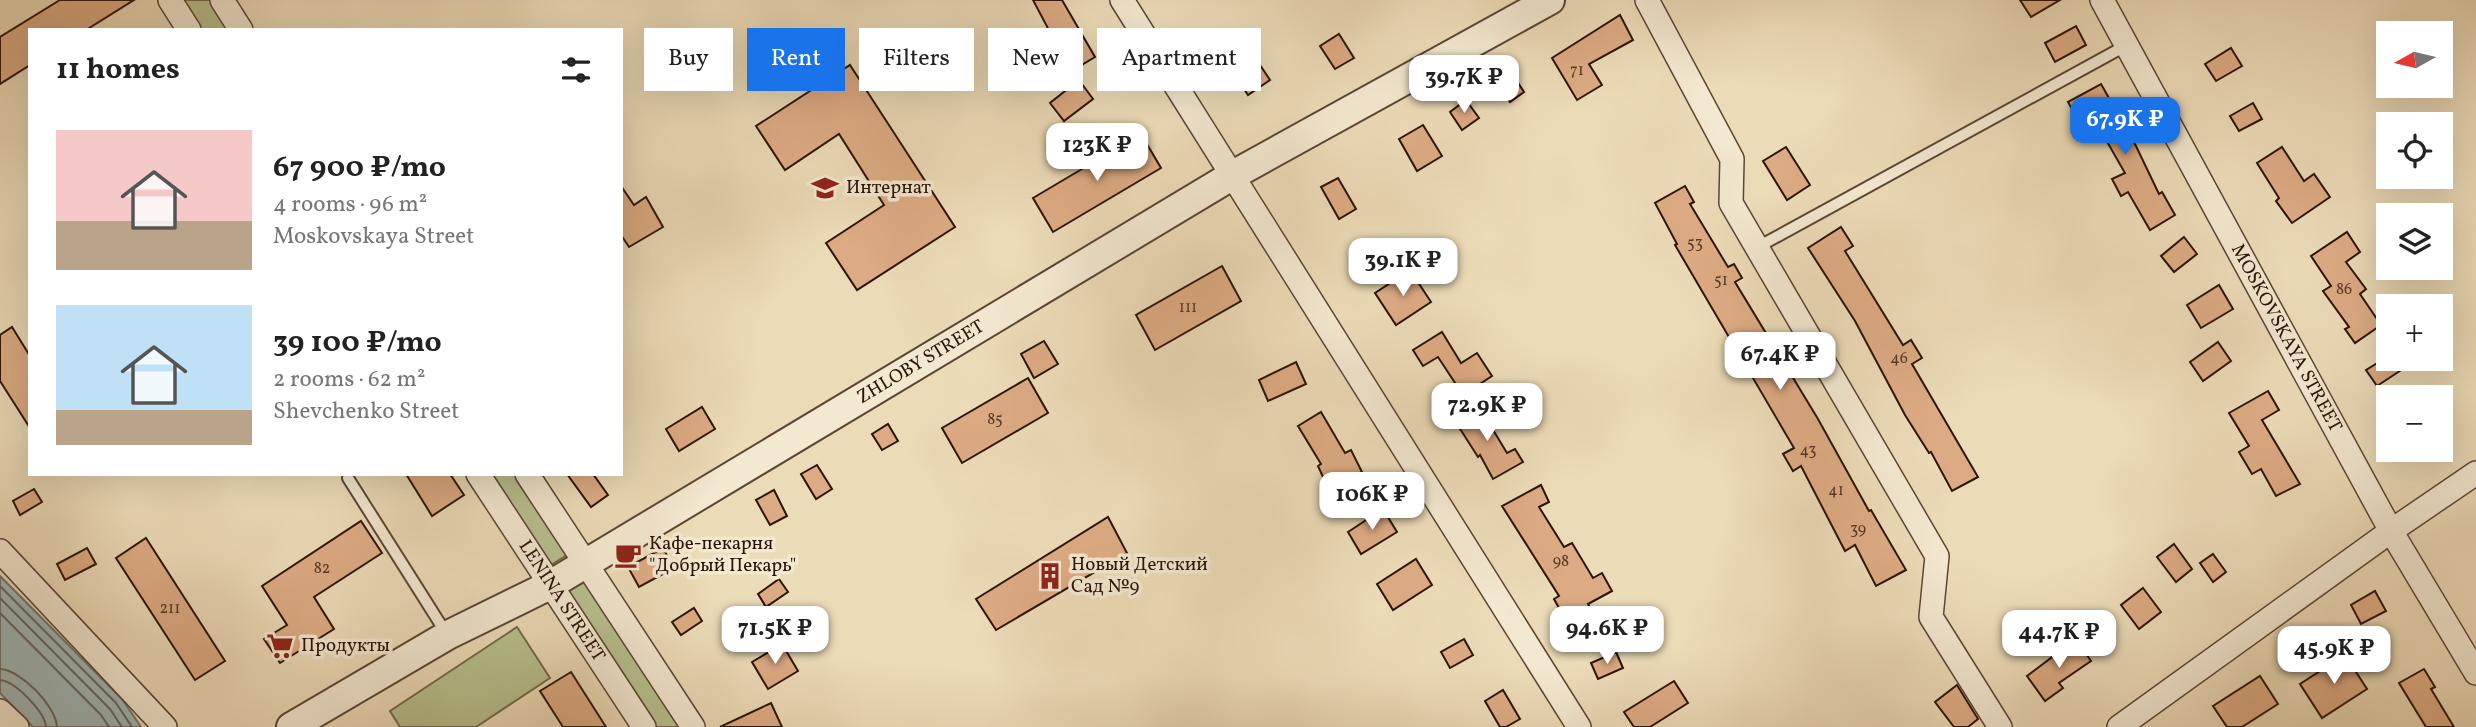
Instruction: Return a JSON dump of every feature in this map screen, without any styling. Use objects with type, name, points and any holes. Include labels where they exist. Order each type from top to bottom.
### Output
[{"type":"street","points":[[170,0],[188,28]]},
{"type":"street","points":[[222,0],[240,28]]},
{"type":"street","points":[[1122,0],[1579,727]]},
{"type":"street","name":"ZHLOBY STREET","points":[[291,727],[448,635],[550,585],[1233,175],[1550,0]]},
{"type":"street","points":[[1647,0],[1732,159],[1731,203],[1937,556],[1931,617],[2000,727]]},
{"type":"street","name":"MOSKOVSKAYA STREET","points":[[2102,0],[2391,531],[2476,673]]},
{"type":"street","points":[[2119,727],[2476,473]]},
{"type":"street","name":"LENINA STREET","points":[[479,476],[644,727]]},
{"type":"street","points":[[528,476],[693,727]]},
{"type":"street","points":[[0,551],[165,727]]},
{"type":"street","points":[[0,711],[17,727]]},
{"type":"lane","points":[[1756,248],[2127,45]]},
{"type":"lane","points":[[348,478],[448,635]]},
{"type":"green space","points":[[174,0],[221,0],[240,28],[192,28]]},
{"type":"green space","points":[[482,476],[535,476],[581,546],[543,570]]},
{"type":"green space","points":[[585,552],[699,727],[647,727],[547,577]]},
{"type":"green space","points":[[517,627],[550,678],[476,727],[400,727],[390,711]]},
{"type":"water","points":[[0,576],[122,699],[141,727],[33,727],[0,693]]},
{"type":"building","points":[[60,0],[134,0],[89,28],[28,28],[28,66],[0,84],[0,37]]},
{"type":"building","points":[[1033,0],[1062,0],[1078,28],[1048,28]]},
{"type":"building","points":[[2020,0],[2060,0],[2031,17]]},
{"type":"building","points":[[1620,15],[1633,40],[1589,64],[1602,85],[1577,100],[1552,58]]},
{"type":"building","points":[[2076,26],[2086,45],[2055,62],[2045,43]]},
{"type":"building","points":[[1339,34],[1354,58],[1335,69],[1320,46]]},
{"type":"building","points":[[1083,36],[1095,57],[1083,64]]},
{"type":"building","points":[[2231,48],[2242,66],[2216,81],[2205,64]]},
{"type":"building","points":[[850,65],[859,79],[859,91],[867,91],[955,227],[857,290],[826,243],[884,205],[839,134],[785,170],[756,126],[810,91],[845,91],[845,68]]},
{"type":"building","points":[[1261,66],[1270,80],[1261,86]]},
{"type":"building","points":[[1511,72],[1524,92],[1510,102],[1497,82]]},
{"type":"building","points":[[2101,84],[2159,194],[2162,192],[2175,215],[2150,230],[2128,192],[2121,196],[2112,179],[2125,173],[2090,112],[2078,120],[2068,102]]},
{"type":"building","points":[[1083,85],[1093,99],[1064,121],[1050,103],[1065,91],[1083,91]]},
{"type":"building","points":[[1466,100],[1479,118],[1462,130],[1450,112]]},
{"type":"building","points":[[2253,103],[2262,119],[2239,131],[2230,116]]},
{"type":"building","points":[[1423,125],[1442,156],[1417,171],[1399,139]]},
{"type":"building","points":[[1141,134],[1161,168],[1053,232],[1033,198]]},
{"type":"building","points":[[1786,147],[1810,185],[1787,200],[1763,161]]},
{"type":"building","points":[[2282,147],[2304,181],[2314,174],[2330,197],[2292,223],[2276,201],[2279,198],[2257,163]]},
{"type":"building","points":[[1338,178],[1356,209],[1339,219],[1321,187]]},
{"type":"building","points":[[1685,186],[1694,202],[1690,204],[1728,267],[1734,264],[1742,278],[1735,282],[1906,570],[1876,586],[1855,545],[1845,551],[1801,466],[1793,471],[1783,454],[1794,448],[1675,245],[1677,244],[1655,203]]},
{"type":"building","points":[[623,189],[634,205],[646,197],[663,227],[629,247],[623,238]]},
{"type":"building","points":[[1841,227],[1853,246],[1845,251],[1903,345],[1911,340],[1922,358],[1912,364],[1978,477],[1952,491],[1931,452],[1929,453],[1905,415],[1855,321],[1808,248]]},
{"type":"building","points":[[2347,232],[2360,252],[2346,262],[2366,289],[2360,294],[2376,318],[2376,328],[2355,343],[2345,329],[2349,327],[2323,291],[2331,286],[2311,256]]},
{"type":"building","points":[[2184,237],[2197,254],[2174,272],[2161,256]]},
{"type":"building","points":[[1222,266],[1241,301],[1155,350],[1136,315]]},
{"type":"building","points":[[1410,270],[1431,302],[1396,325],[1375,293]]},
{"type":"building","points":[[2219,285],[2233,309],[2201,328],[2187,305]]},
{"type":"building","points":[[12,327],[28,353],[28,425],[0,381],[0,335]]},
{"type":"building","points":[[1442,332],[1461,363],[1477,353],[1492,376],[1463,395],[1438,357],[1423,366],[1413,350]]},
{"type":"building","points":[[1044,341],[1058,364],[1034,378],[1021,354]]},
{"type":"building","points":[[2218,342],[2231,361],[2203,381],[2190,362]]},
{"type":"building","points":[[1296,362],[1306,384],[1268,401],[1259,380]]},
{"type":"building","points":[[2376,364],[2376,371],[2400,371],[2376,385],[2366,370]]},
{"type":"building","points":[[1028,378],[1048,413],[962,463],[942,428]]},
{"type":"building","points":[[2268,391],[2279,410],[2262,420],[2300,484],[2276,496],[2261,469],[2252,474],[2239,452],[2249,446],[2229,413]]},
{"type":"building","points":[[1478,405],[1507,453],[1515,449],[1523,462],[1493,479],[1480,455],[1478,457],[1455,421]]},
{"type":"building","points":[[702,407],[715,429],[679,451],[666,429]]},
{"type":"building","points":[[1321,412],[1345,453],[1351,450],[1362,472],[1328,488],[1318,466],[1321,464],[1298,426]]},
{"type":"building","points":[[888,424],[898,441],[882,450],[872,434]]},
{"type":"building","points":[[817,465],[832,489],[816,499],[801,474]]},
{"type":"building","points":[[407,476],[451,476],[464,495],[432,516]]},
{"type":"building","points":[[568,476],[594,476],[608,495],[591,507]]},
{"type":"building","points":[[1541,485],[1549,502],[1539,507],[1564,547],[1572,543],[1593,578],[1602,573],[1612,591],[1588,604],[1599,624],[1575,637],[1554,599],[1559,596],[1502,506]]},
{"type":"building","points":[[34,489],[42,502],[20,515],[13,501]]},
{"type":"building","points":[[774,490],[787,516],[770,525],[756,500]]},
{"type":"building","points":[[1383,509],[1397,532],[1361,554],[1348,532]]},
{"type":"building","name":"Новый Детский Сад №9","points":[[1108,517],[1127,553],[996,630],[976,599]]},
{"type":"building","points":[[361,521],[382,553],[314,597],[334,629],[280,663],[264,639],[287,625],[262,586]]},
{"type":"building","points":[[146,538],[225,661],[195,680],[116,558]]},
{"type":"building","points":[[2174,544],[2192,569],[2176,582],[2157,557]]},
{"type":"building","points":[[87,548],[96,564],[65,580],[57,564]]},
{"type":"building","points":[[663,548],[674,568],[639,587],[628,567]]},
{"type":"building","points":[[2213,554],[2226,572],[2213,582],[2200,563]]},
{"type":"building","points":[[1416,559],[1432,585],[1393,610],[1377,584]]},
{"type":"building","points":[[779,579],[788,592],[766,607],[758,594]]},
{"type":"building","points":[[2143,588],[2161,612],[2139,629],[2121,605]]},
{"type":"building","points":[[2375,591],[2386,611],[2361,624],[2351,605]]},
{"type":"building","points":[[694,608],[702,621],[681,635],[672,622]]},
{"type":"building","points":[[1464,639],[1473,655],[1450,668],[1441,652]]},
{"type":"building","points":[[2076,639],[2091,661],[2059,683],[2063,688],[2045,701],[2027,676]]},
{"type":"building","points":[[782,644],[798,671],[768,689],[752,662]]},
{"type":"building","points":[[1616,652],[1623,668],[1598,679],[1591,663]]},
{"type":"building","points":[[2345,655],[2367,689],[2322,718],[2300,684]]},
{"type":"building","points":[[2424,669],[2435,687],[2431,689],[2454,727],[2426,727],[2399,683]]},
{"type":"building","points":[[571,672],[606,727],[563,727],[540,691]]},
{"type":"building","points":[[2260,676],[2278,704],[2242,727],[2227,727],[2213,706]]},
{"type":"building","points":[[1674,681],[1688,703],[1650,727],[1634,727],[1624,712]]},
{"type":"building","points":[[1957,685],[1978,719],[1968,727],[1954,727],[1935,702]]},
{"type":"building","points":[[1503,690],[1520,719],[1506,727],[1500,727],[1485,701]]},
{"type":"building","points":[[771,703],[782,727],[720,727]]},
{"type":"place","name":"Интернат","points":[[825,188]]},
{"type":"place","name":"Кафе-пекарня \"Добрый Пекарь\"","points":[[628,555]]},
{"type":"place","name":"Новый Детский Сад №9","points":[[1050,576]]},
{"type":"place","name":"Продукты","points":[[280,646]]}]
